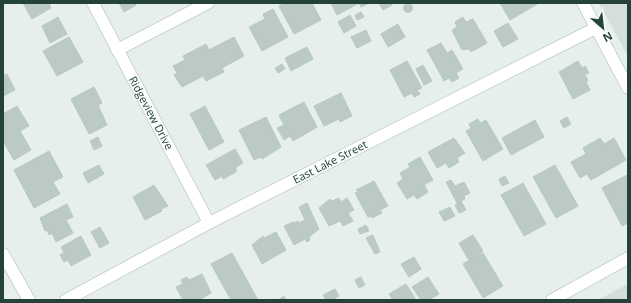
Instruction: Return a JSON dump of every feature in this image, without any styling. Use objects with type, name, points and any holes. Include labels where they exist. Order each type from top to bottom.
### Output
[{"type":"street","name":"Ridgeview Drive","points":[[93,3],[209,223]]},
{"type":"street","points":[[117,50],[208,3]]},
{"type":"street","points":[[583,3],[628,88]]},
{"type":"street","name":"East Lake Street","points":[[66,300],[209,223],[596,28]]},
{"type":"street","points":[[3,254],[29,300]]},
{"type":"street","points":[[552,300],[628,258]]},
{"type":"shaded area","points":[[599,3],[628,3],[628,56]]},
{"type":"shaded area","points":[[628,284],[628,300],[598,300]]},
{"type":"building","points":[[23,3],[49,3],[51,8],[32,19]]},
{"type":"building","points":[[119,3],[135,3],[136,5],[124,12]]},
{"type":"building","points":[[285,3],[312,3],[321,20],[294,34],[279,6]]},
{"type":"building","points":[[331,3],[359,3],[337,15]]},
{"type":"building","points":[[359,3],[369,3],[361,7]]},
{"type":"building","points":[[379,3],[391,3],[392,5],[383,10]]},
{"type":"building","points":[[408,3],[413,8],[408,13],[403,8]]},
{"type":"building","points":[[500,3],[539,3],[510,20]]},
{"type":"building","points":[[273,9],[288,37],[262,51],[249,27],[265,19],[263,14]]},
{"type":"building","points":[[361,12],[364,17],[357,20],[355,15]]},
{"type":"building","points":[[350,15],[356,26],[344,33],[338,22]]},
{"type":"building","points":[[58,17],[67,34],[50,43],[42,26]]},
{"type":"building","points":[[463,17],[466,22],[473,19],[487,43],[471,52],[469,49],[462,50],[452,30],[457,27],[455,22]]},
{"type":"building","points":[[508,23],[518,39],[503,47],[494,31]]},
{"type":"building","points":[[398,24],[405,37],[388,47],[381,34]]},
{"type":"building","points":[[366,30],[371,41],[357,48],[351,37]]},
{"type":"building","points":[[69,37],[83,62],[57,76],[43,51]]},
{"type":"building","points":[[234,37],[244,56],[222,68],[224,72],[206,81],[203,76],[182,87],[174,75],[177,73],[173,66],[185,60],[183,56],[206,44],[209,50]]},
{"type":"building","points":[[441,43],[447,53],[452,50],[463,69],[456,73],[459,78],[452,82],[449,78],[444,81],[427,50]]},
{"type":"building","points":[[307,47],[313,59],[291,71],[285,58]]},
{"type":"building","points":[[407,61],[422,88],[417,90],[420,94],[414,97],[412,93],[404,97],[390,70]]},
{"type":"building","points":[[578,61],[582,68],[585,66],[589,73],[585,74],[588,81],[586,82],[590,90],[573,99],[559,72]]},
{"type":"building","points":[[282,64],[285,69],[278,73],[275,68]]},
{"type":"building","points":[[423,65],[432,81],[424,85],[416,69]]},
{"type":"building","points":[[7,74],[15,90],[3,96],[3,75]]},
{"type":"building","points":[[94,87],[102,103],[98,105],[107,125],[89,134],[71,99]]},
{"type":"building","points":[[341,93],[352,116],[340,122],[339,119],[324,126],[314,106]]},
{"type":"building","points":[[304,102],[317,127],[293,141],[290,136],[284,140],[277,128],[284,125],[279,115]]},
{"type":"building","points":[[17,106],[29,126],[20,131],[31,150],[14,160],[3,141],[3,114]]},
{"type":"building","points":[[205,106],[224,142],[209,150],[190,114]]},
{"type":"building","points":[[266,117],[281,147],[262,159],[261,157],[254,160],[239,130]]},
{"type":"building","points":[[567,117],[571,124],[564,128],[560,121]]},
{"type":"building","points":[[478,119],[480,123],[486,120],[503,149],[483,161],[466,131],[471,128],[469,124]]},
{"type":"building","points":[[535,120],[544,137],[511,155],[502,138]]},
{"type":"building","points":[[98,137],[102,146],[94,150],[90,141]]},
{"type":"building","points":[[454,138],[465,153],[457,158],[459,162],[449,168],[446,163],[437,168],[428,152]]},
{"type":"building","points":[[600,138],[604,144],[614,138],[626,160],[591,180],[587,174],[580,178],[571,162],[586,154],[583,148]]},
{"type":"building","points":[[235,149],[243,163],[236,167],[236,172],[223,179],[222,176],[215,180],[206,165]]},
{"type":"building","points":[[49,151],[63,177],[53,182],[60,194],[34,208],[14,170]]},
{"type":"building","points":[[420,157],[433,180],[424,185],[428,192],[417,199],[414,195],[407,199],[397,183],[403,179],[400,173],[410,167],[408,164]]},
{"type":"building","points":[[99,165],[104,174],[88,183],[83,173]]},
{"type":"building","points":[[555,165],[578,206],[556,218],[533,177]]},
{"type":"building","points":[[627,175],[628,223],[622,226],[602,188]]},
{"type":"building","points":[[505,176],[509,183],[502,186],[499,179]]},
{"type":"building","points":[[451,180],[455,186],[464,182],[470,193],[464,196],[465,199],[457,203],[446,182]]},
{"type":"building","points":[[374,181],[388,206],[380,210],[382,213],[372,218],[371,216],[368,217],[355,193],[358,192],[356,190]]},
{"type":"building","points":[[523,183],[546,224],[524,236],[501,195]]},
{"type":"building","points":[[154,185],[168,206],[145,220],[133,197]]},
{"type":"building","points":[[339,198],[341,202],[347,198],[354,210],[348,213],[353,221],[343,226],[340,221],[329,226],[319,208],[330,199],[332,201]]},
{"type":"building","points":[[461,201],[466,210],[459,213],[455,205]]},
{"type":"building","points":[[307,203],[319,229],[309,237],[310,240],[307,242],[305,239],[294,245],[284,226],[293,222],[298,221],[299,223],[305,220],[299,207]]},
{"type":"building","points":[[67,204],[73,217],[66,220],[73,233],[56,242],[52,233],[49,235],[47,230],[45,231],[40,218]]},
{"type":"building","points":[[450,207],[455,216],[444,221],[439,212]]},
{"type":"building","points":[[366,225],[369,231],[360,234],[358,229]]},
{"type":"building","points":[[100,227],[109,243],[100,248],[91,232]]},
{"type":"building","points":[[276,232],[286,250],[262,264],[252,245],[263,236],[264,238]]},
{"type":"building","points":[[373,235],[380,252],[375,254],[366,238]]},
{"type":"building","points":[[473,235],[483,251],[476,257],[483,253],[503,286],[483,298],[463,264],[471,259],[468,259],[459,243]]},
{"type":"building","points":[[81,236],[91,255],[71,266],[68,260],[64,262],[60,255],[64,253],[61,247]]},
{"type":"building","points":[[232,253],[258,300],[231,300],[211,264]]},
{"type":"building","points":[[414,257],[421,269],[409,277],[401,264]]},
{"type":"building","points":[[202,274],[211,293],[199,300],[183,300],[176,287],[183,284],[181,280],[187,277],[189,280]]},
{"type":"building","points":[[361,277],[365,285],[359,288],[355,280]]},
{"type":"building","points":[[428,277],[439,294],[429,300],[421,300],[412,287]]},
{"type":"building","points":[[406,284],[416,300],[393,300],[389,294]]},
{"type":"building","points":[[335,289],[339,296],[332,300],[326,300],[323,295]]},
{"type":"building","points":[[284,296],[286,300],[278,300]]}]
